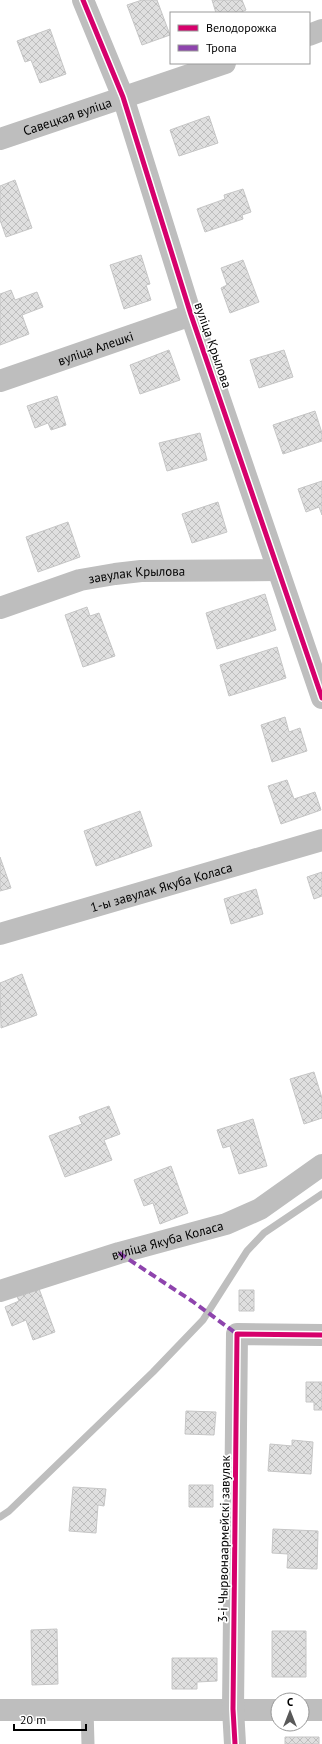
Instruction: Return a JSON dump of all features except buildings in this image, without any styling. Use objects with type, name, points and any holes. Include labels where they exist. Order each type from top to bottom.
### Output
[{"type":"street","name":"вуліца Крылова","points":[[83,0],[123,97],[191,315],[322,698]]},
{"type":"street","points":[[310,35],[322,30]]},
{"type":"street","name":"Савецкая вуліца","points":[[0,139],[222,64]]},
{"type":"street","name":"вуліца Алешкі","points":[[0,381],[191,315]]},
{"type":"street","name":"завулак Крылова","points":[[0,608],[80,580],[114,574],[141,571],[278,570]]},
{"type":"street","name":"1-ы завулак Якуба Коласа","points":[[0,934],[322,840]]},
{"type":"street","name":"вуліца Якуба Коласа","points":[[0,1290],[119,1253],[226,1224],[260,1209],[322,1165]]},
{"type":"street","name":"3-і Чырвонаармейскі завулак","points":[[235,1744],[233,1709],[237,1334],[322,1335]]},
{"type":"street","points":[[0,1710],[270,1710]]},
{"type":"street","points":[[310,1710],[322,1710]]},
{"type":"lane","points":[[87,1709],[88,1744]]},
{"type":"waterway","points":[[0,1517],[9,1511],[153,1372],[203,1320],[247,1251],[264,1233],[322,1194]]},
{"type":"marked path","points":[[119,1253],[192,1301],[237,1334]]},
{"type":"cycle path","points":[[83,0],[123,97],[191,315],[322,698]]},
{"type":"cycle path","points":[[235,1744],[233,1709],[237,1334],[322,1335]]}]
